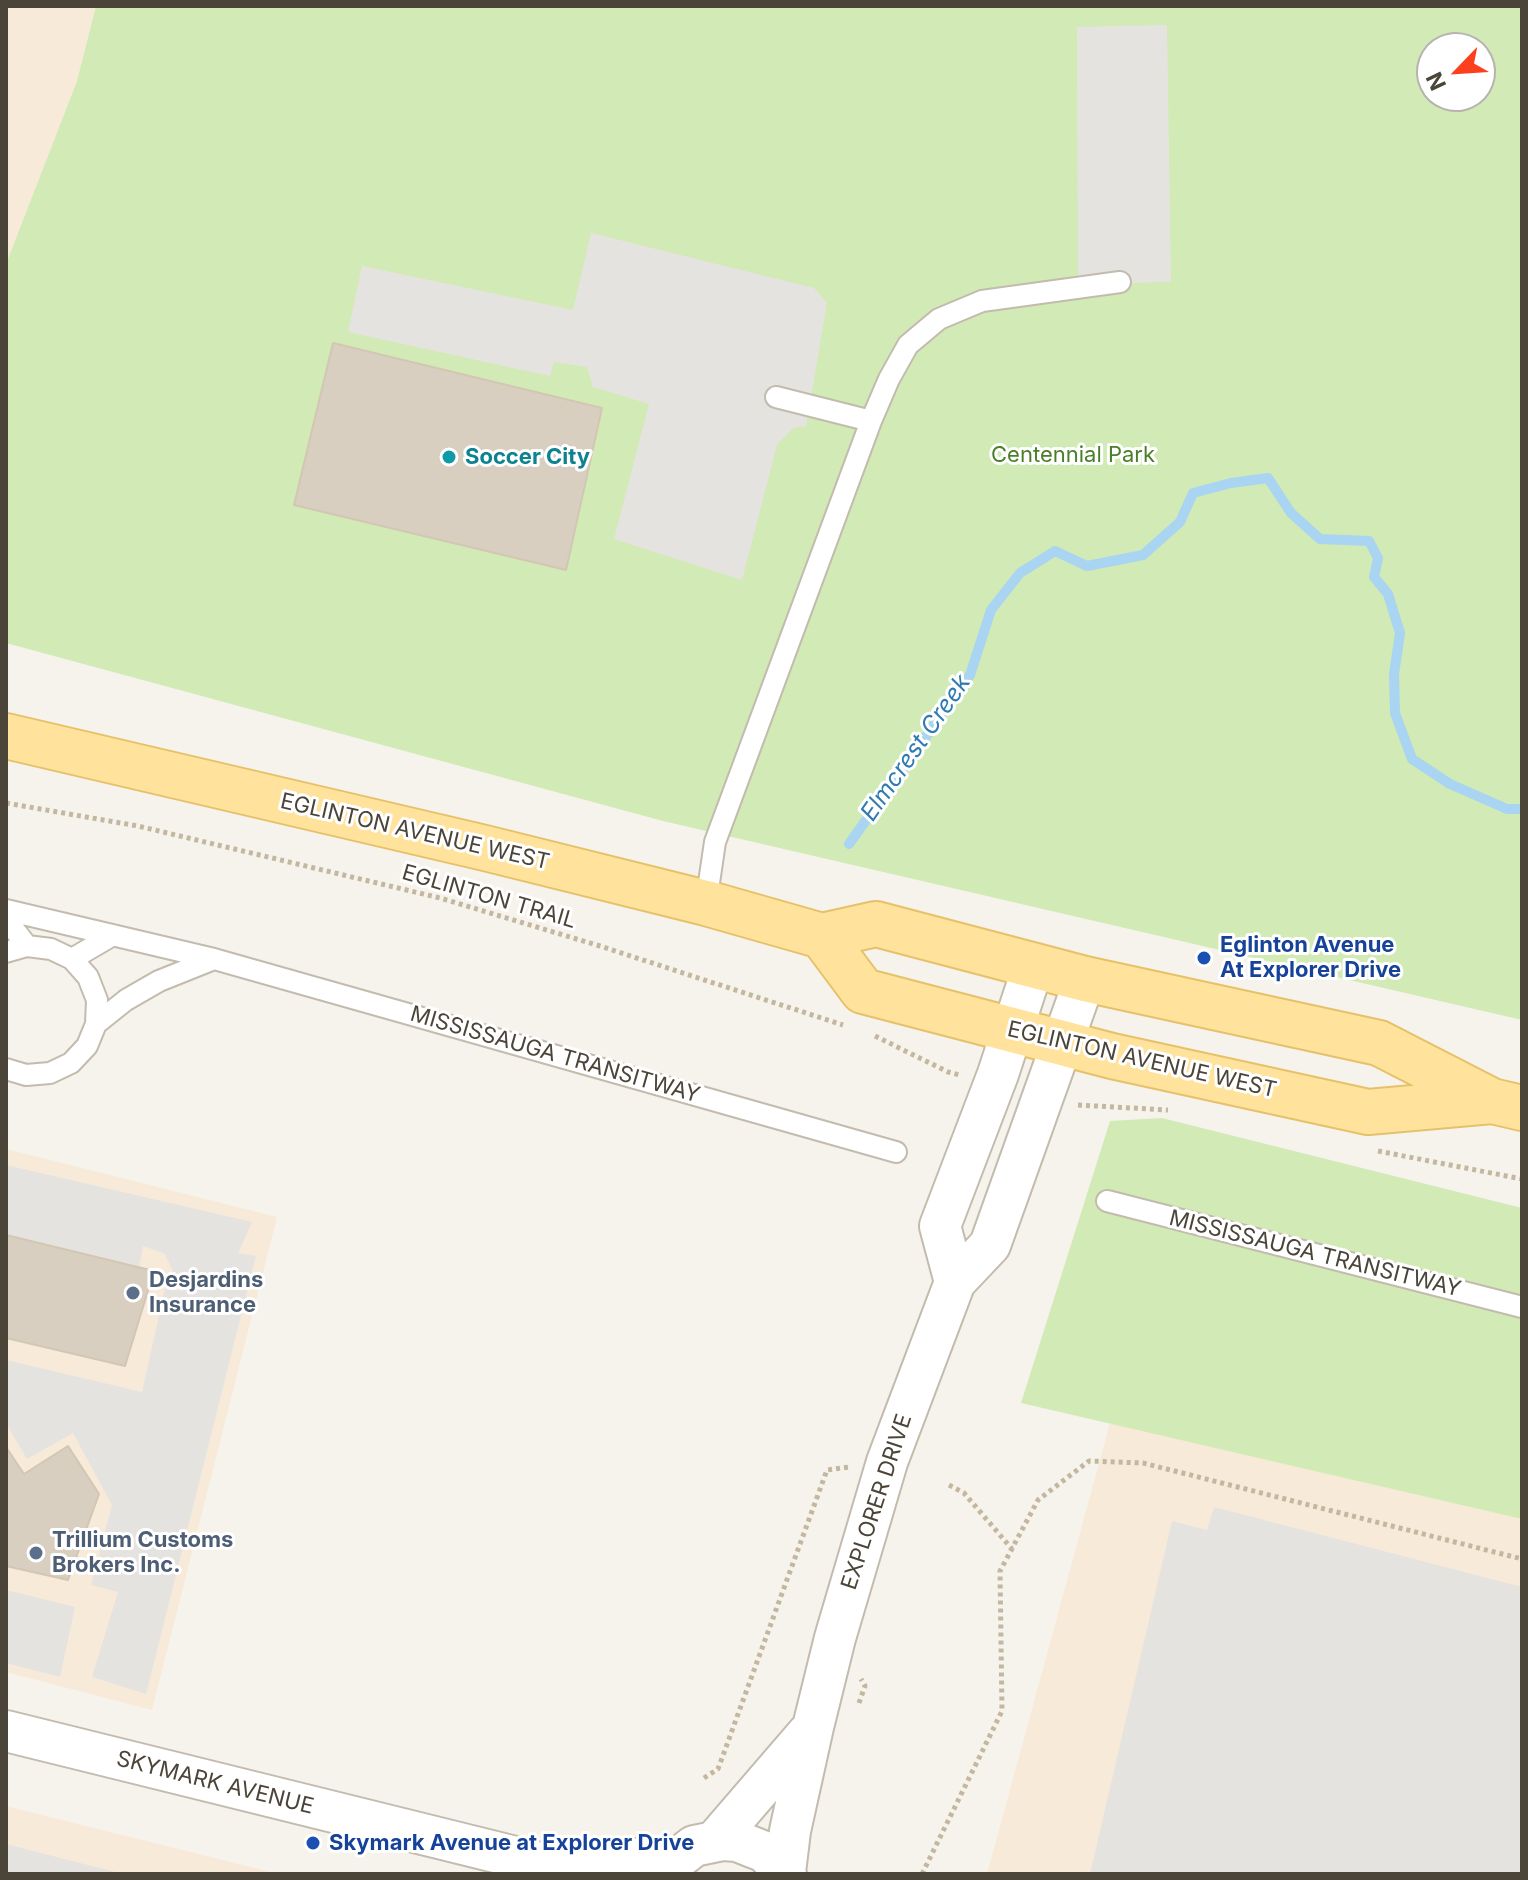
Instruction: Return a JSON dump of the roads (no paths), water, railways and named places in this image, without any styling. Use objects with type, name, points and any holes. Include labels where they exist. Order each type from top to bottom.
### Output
[{"type":"main road","name":"EGLINTON AVENUE WEST","points":[[6,736],[485,848],[706,903],[822,936],[876,924],[1033,967],[1379,1043],[1507,1104]]},
{"type":"main road","name":"EGLINTON AVENUE WEST","points":[[822,936],[863,991],[1063,1043],[1368,1112],[1507,1104]]},
{"type":"street","points":[[955,1282],[940,1226],[1013,1030],[1033,967]]},
{"type":"street","name":"EXPLORER DRIVE","points":[[786,1873],[790,1831],[813,1727],[835,1638],[887,1462],[955,1282],[990,1245],[1085,979]]},
{"type":"street","name":"EXPLORER DRIVE","points":[[715,1841],[813,1727]]},
{"type":"street","name":"SKYMARK AVENUE","points":[[6,1731],[569,1872],[628,1859],[671,1866]]},
{"type":"street","points":[[671,1866],[694,1846],[715,1841],[737,1841],[765,1852],[786,1873]]},
{"type":"lane","points":[[706,903],[715,842],[871,421],[908,345],[939,319],[982,301],[1120,282]]},
{"type":"lane","points":[[776,397],[871,421]]},
{"type":"lane","name":"MISSISSAUGA TRANSITWAY","points":[[6,910],[214,959],[896,1152]]},
{"type":"lane","points":[[6,919],[27,946]]},
{"type":"lane","points":[[72,959],[113,935]]},
{"type":"lane","points":[[6,952],[27,946],[51,949],[72,959],[88,977],[97,1000],[96,1024],[87,1046],[71,1063],[50,1073],[26,1075],[6,1069]]},
{"type":"lane","points":[[96,1024],[126,1000],[159,981],[214,959]]},
{"type":"lane","name":"MISSISSAUGA TRANSITWAY","points":[[1107,1201],[1522,1307]]},
{"type":"waterway","name":"Elmcrest Creek","points":[[849,844],[970,675],[991,610],[1020,573],[1055,551],[1087,566],[1143,555],[1180,522],[1193,493],[1268,478],[1291,513],[1320,539],[1369,541],[1378,558],[1374,577],[1388,594],[1400,633],[1394,674],[1395,713],[1412,759],[1450,784],[1507,809],[1522,809]]},
{"type":"place","name":"Soccer City","points":[[449,457]]},
{"type":"place","name":"Eglinton Avenue At Explorer Drive","points":[[1204,958]]},
{"type":"place","name":"Desjardins Insurance","points":[[133,1293]]},
{"type":"place","name":"Trillium Customs Brokers Inc.","points":[[36,1553]]},
{"type":"place","name":"Skymark Avenue at Explorer Drive","points":[[313,1843]]},
{"type":"park label","name":"Centennial Park","points":[[1073,455]]}]
